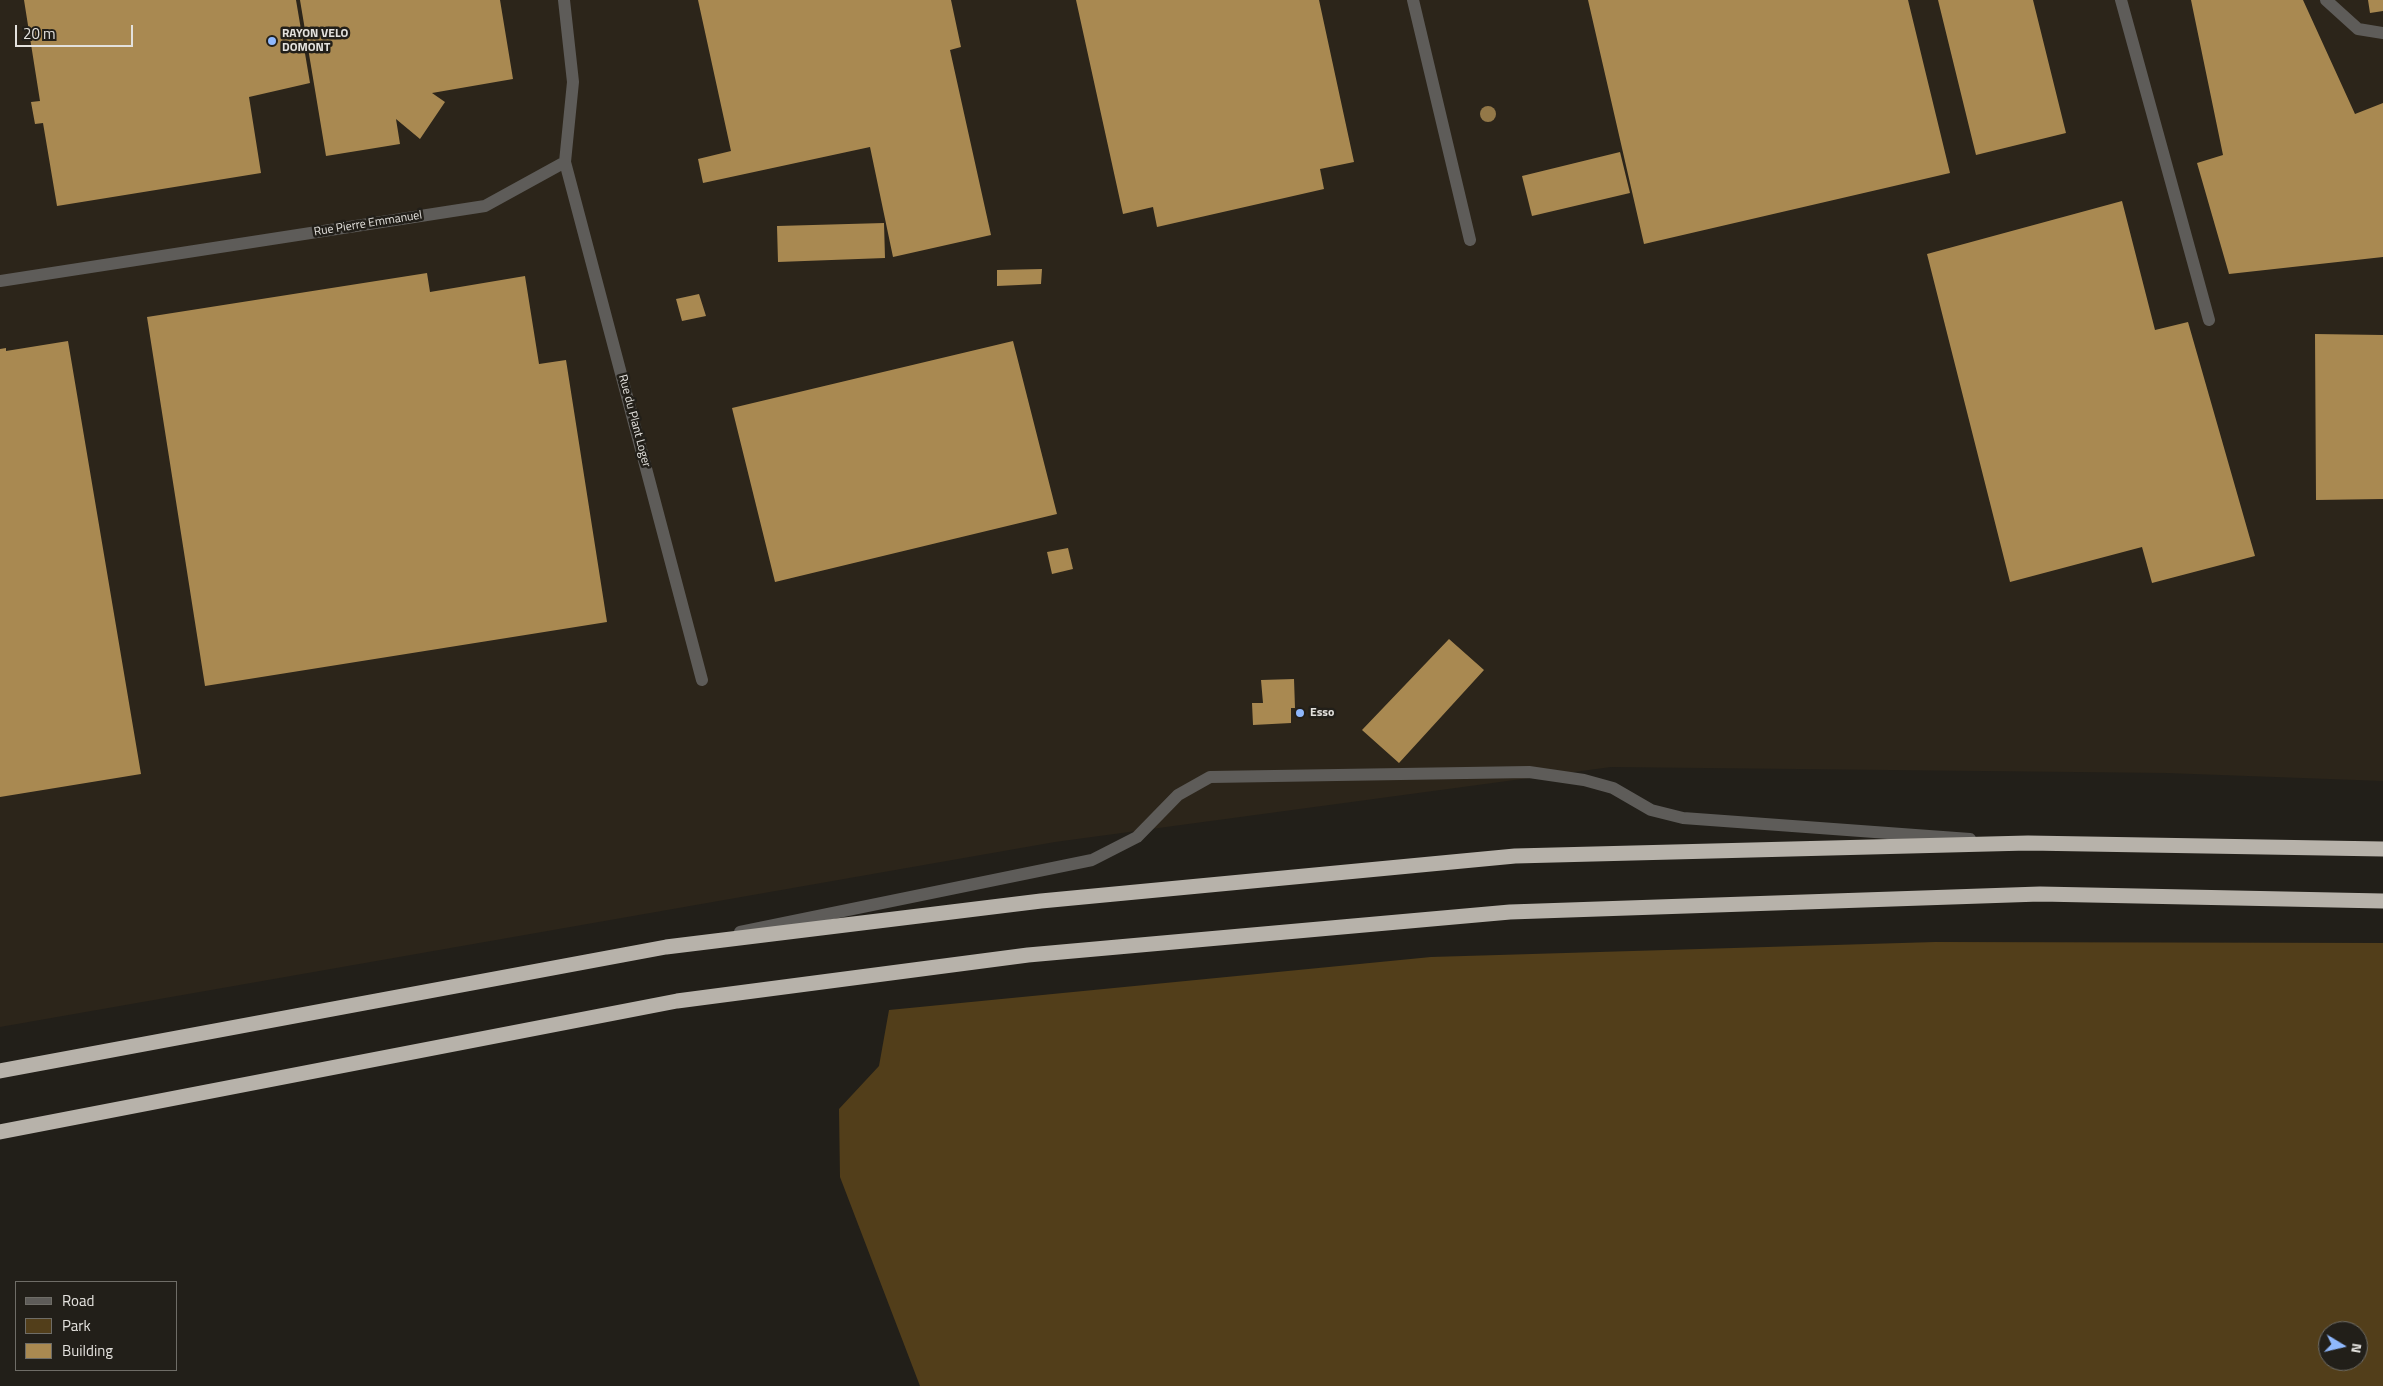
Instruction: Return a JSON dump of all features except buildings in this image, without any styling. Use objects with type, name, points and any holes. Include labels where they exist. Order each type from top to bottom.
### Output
[{"type":"highway","points":[[0,1071],[666,947],[1041,901],[1515,856],[2028,843],[2383,849]]},
{"type":"highway","points":[[0,1132],[676,1001],[1028,955],[1510,912],[2040,894],[2383,900]]},
{"type":"street","points":[[564,0],[574,82],[566,162]]},
{"type":"street","points":[[1413,0],[1470,240]]},
{"type":"street","points":[[2121,0],[2209,320]]},
{"type":"street","points":[[2326,0],[2358,29],[2383,33]]},
{"type":"street","name":"Rue Pierre Emmanuel","points":[[0,281],[485,206],[566,162]]},
{"type":"street","name":"Rue du Plant Loger","points":[[566,162],[702,680]]},
{"type":"street","points":[[666,947],[1092,860],[1137,837],[1178,795],[1210,777],[1529,772],[1584,780],[1613,788],[1651,810],[1682,818],[2028,843]]},
{"type":"shaded area","points":[[0,0],[2383,0],[2383,781],[2166,773],[1611,767],[1055,842],[0,1027]]},
{"type":"green space","points":[[1935,942],[2383,943],[2383,1386],[920,1386],[840,1177],[839,1109],[879,1066],[889,1010],[1431,957]]},
{"type":"place","name":"RAYON VELO DOMONT","points":[[272,41]]},
{"type":"place","name":"Esso","points":[[1300,713]]}]
